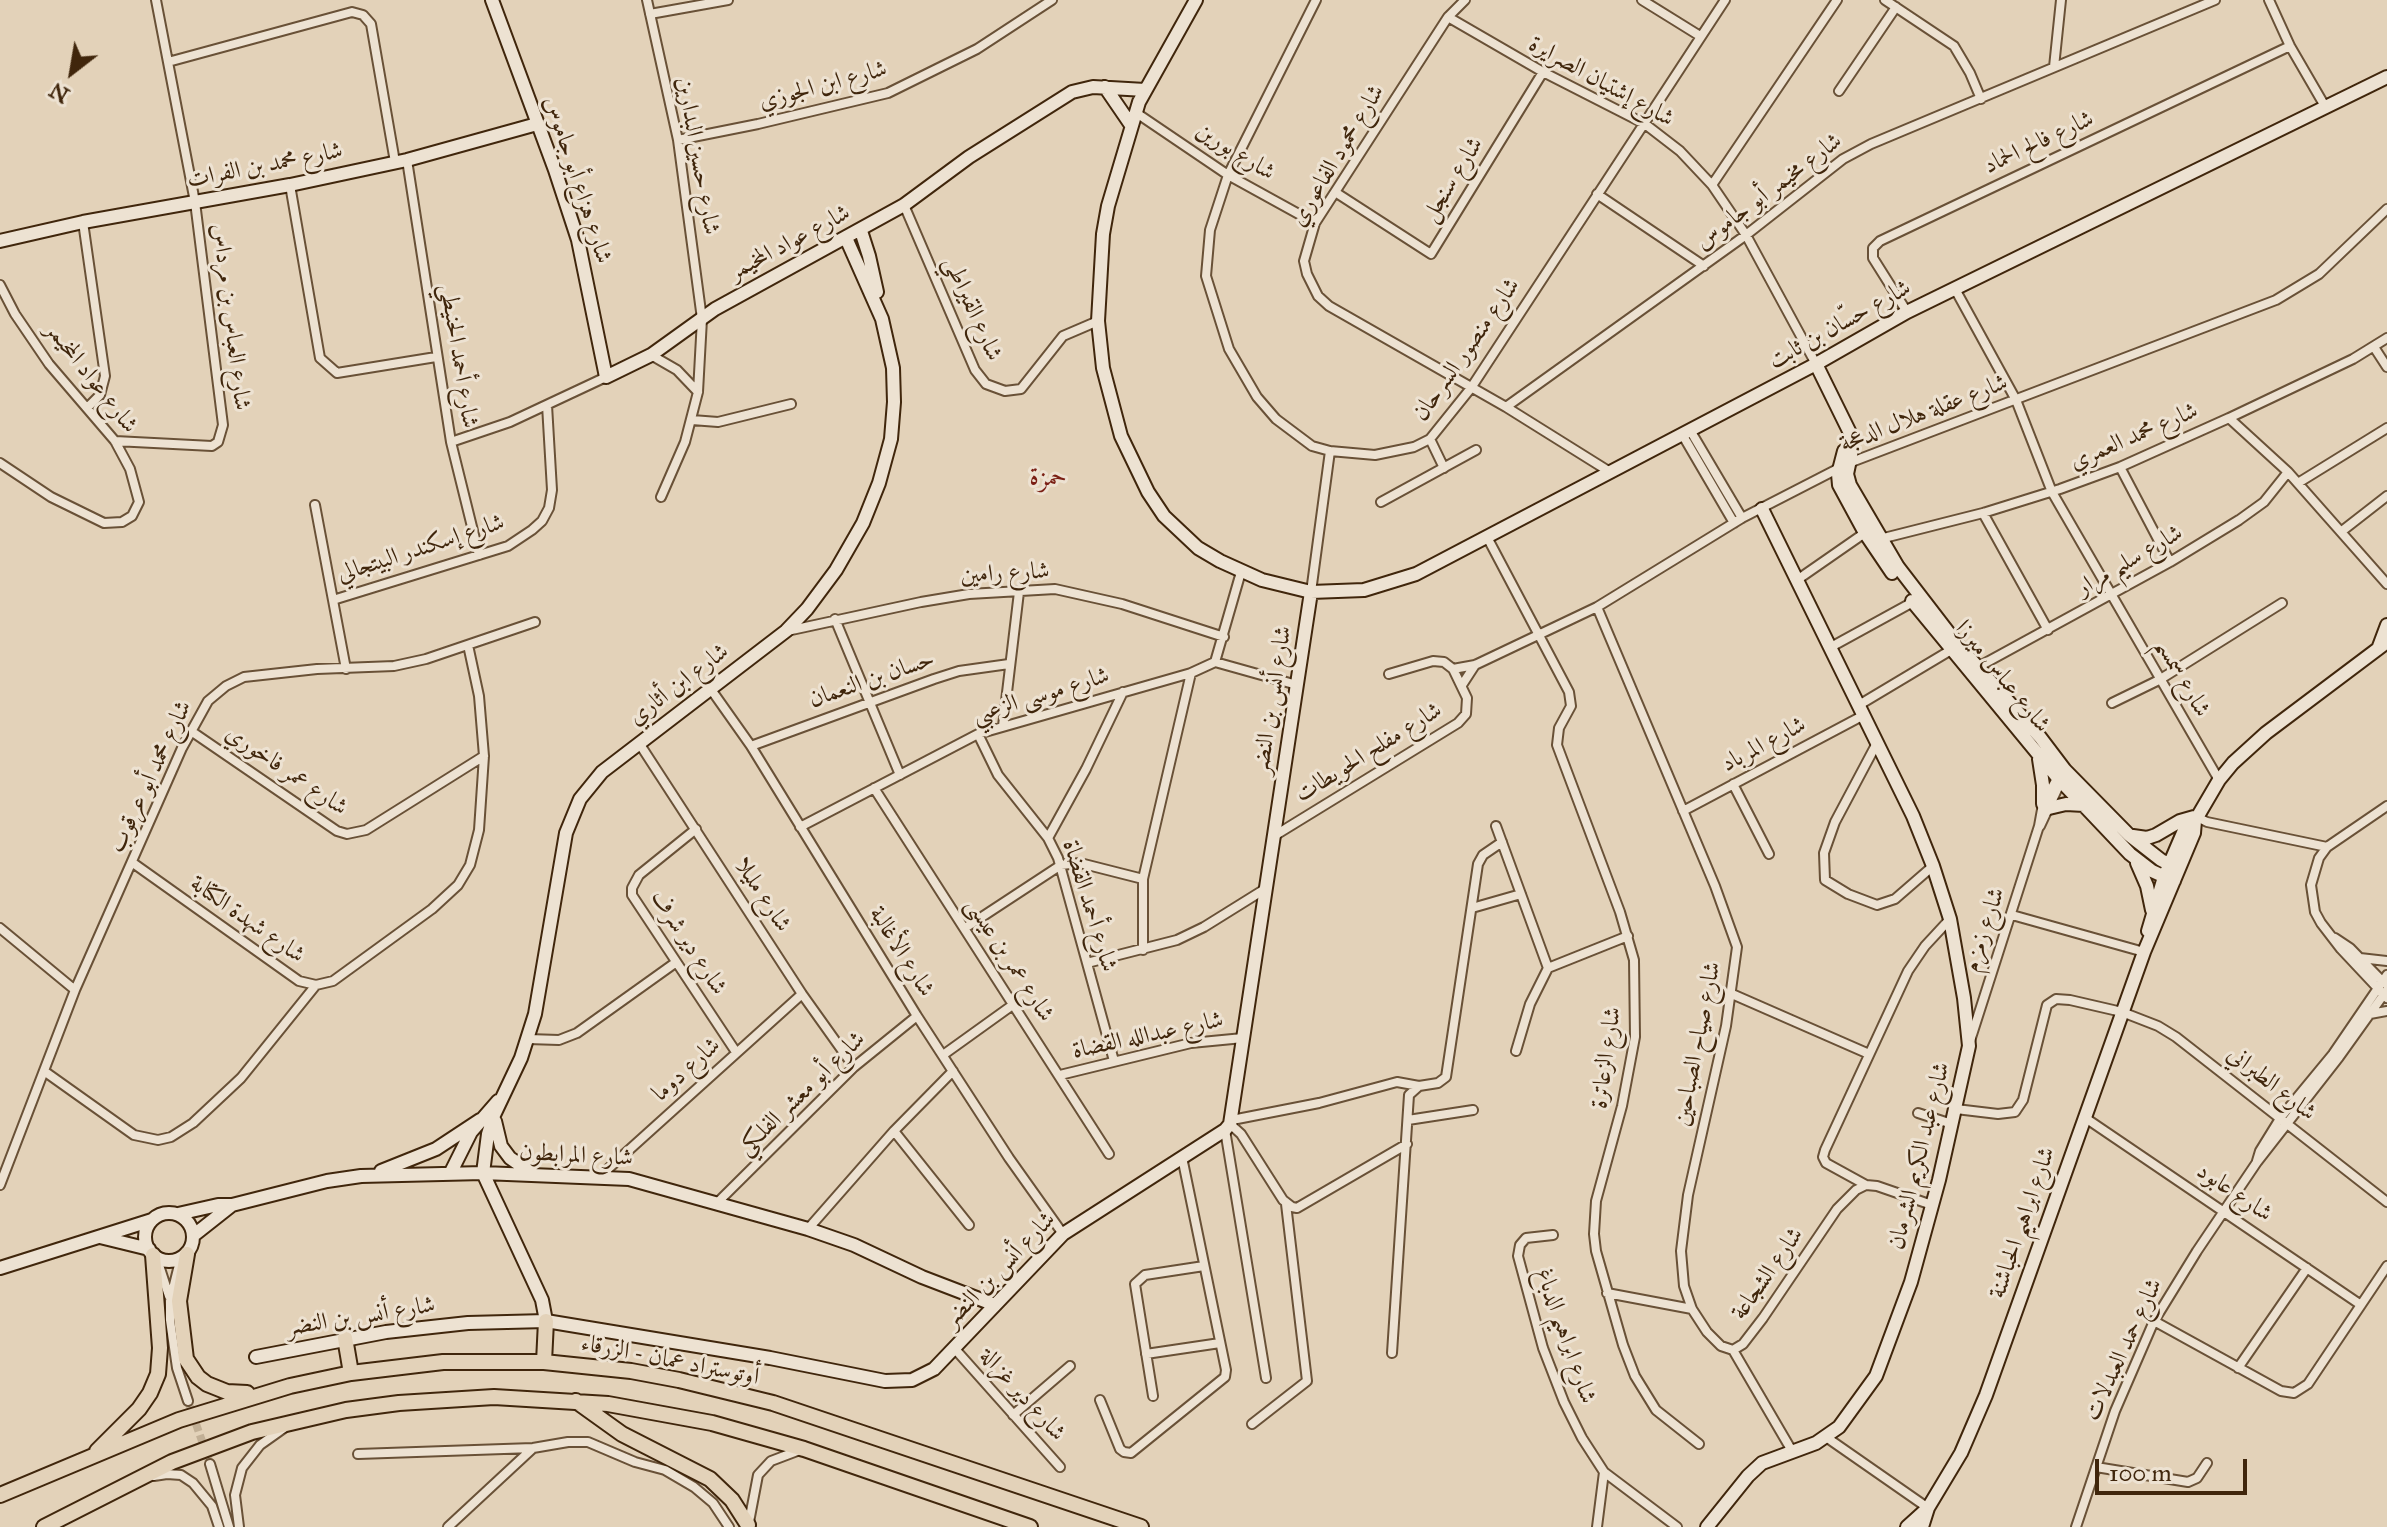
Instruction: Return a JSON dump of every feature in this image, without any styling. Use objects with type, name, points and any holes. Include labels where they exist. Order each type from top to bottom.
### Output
[{"type":"highway","points":[[90,1458],[139,1409],[158,1374],[159,1317],[153,1254]]},
{"type":"highway","points":[[185,1256],[179,1301],[181,1338],[186,1359],[198,1377],[217,1389],[260,1393]]},
{"type":"highway","points":[[544,1362],[546,1321]]},
{"type":"highway","points":[[345,1338],[351,1373]]},
{"type":"highway","name":"أوتوستراد عمان - الزرقاء","points":[[0,1495],[179,1420],[260,1393],[351,1373],[443,1362],[544,1362],[631,1371],[773,1403],[1141,1527]]},
{"type":"highway","points":[[44,1527],[137,1479],[217,1444],[293,1422],[386,1404],[453,1398],[522,1397],[678,1415],[804,1449],[1030,1527]]},
{"type":"highway","points":[[576,1401],[622,1434],[710,1479],[732,1500],[748,1526]]},
{"type":"street","name":"شارع العباس بن مرداس","points":[[115,441],[212,446],[222,433],[223,416],[195,202],[156,0]]},
{"type":"street","name":"شارع هزاع أبو جاموس","points":[[492,0],[578,240],[606,377]]},
{"type":"street","name":"شارع حسين البدارين","points":[[647,0],[678,140],[702,319],[698,392],[692,420],[661,497]]},
{"type":"street","points":[[650,14],[728,0]]},
{"type":"street","name":"شارع ابن الجوزي","points":[[678,140],[888,93],[977,49],[1052,0]]},
{"type":"street","name":"شارع حسّان بن ثابت","points":[[1196,0],[1145,90],[1133,118],[1105,222],[1098,321],[1103,368],[1121,436],[1148,492],[1164,516],[1189,541],[1241,572],[1311,592],[1364,590],[1416,574],[1816,364],[1907,312],[2387,77]]},
{"type":"street","name":"شارع منصور السرحان","points":[[1316,0],[1228,175],[1210,230],[1206,257],[1209,291],[1225,339],[1257,397],[1276,419],[1302,440],[1330,451],[1366,455],[1389,454],[1430,439],[1471,388],[1725,0]]},
{"type":"street","name":"شارع محمود الفاعوري","points":[[1465,0],[1448,17],[1315,223],[1304,261],[1307,274],[1318,296],[1352,320],[1506,407],[1610,472]]},
{"type":"street","points":[[1642,0],[1700,36]]},
{"type":"street","points":[[1712,185],[1837,0]]},
{"type":"street","points":[[1885,0],[1954,46],[1981,99]]},
{"type":"street","points":[[2054,67],[2061,0]]},
{"type":"street","name":"شارع مخيمر أبو جاموس","points":[[1506,407],[1746,235],[1830,167],[1857,151],[2215,0]]},
{"type":"street","points":[[2269,0],[2290,46],[2326,108]]},
{"type":"street","points":[[1839,91],[1896,7]]},
{"type":"street","name":"شارع أحمد الحنيطي","points":[[168,62],[352,12],[363,15],[371,24],[426,275],[451,442],[479,555]]},
{"type":"street","name":"شارع إشتيان الصرايرة","points":[[1448,17],[1543,72],[1645,124],[1680,151],[1712,185],[1746,235],[1816,364]]},
{"type":"street","name":"شارع فالح الحماد","points":[[1907,312],[1873,258],[1873,248],[1880,241],[2290,46]]},
{"type":"street","name":"شارع سنجل","points":[[1335,192],[1431,254],[1543,72]]},
{"type":"street","points":[[1105,87],[1133,118]]},
{"type":"street","name":"شارع عواد المخيمر","points":[[451,442],[510,422],[651,355],[723,304],[904,205],[969,157],[1072,92],[1105,87],[1145,90]]},
{"type":"street","name":"شارع بورين","points":[[1133,118],[1315,223]]},
{"type":"street","name":"شارع محمد بن الفرات","points":[[0,241],[401,161],[537,124]]},
{"type":"street","points":[[290,185],[320,358],[337,373],[436,357]]},
{"type":"street","points":[[1597,194],[1704,266]]},
{"type":"street","name":"شارع القيراطي","points":[[904,205],[975,370],[986,384],[1005,391],[1021,389],[1063,336],[1098,321]]},
{"type":"street","name":"شارع عقلة هلال الدعجة","points":[[1453,669],[1475,665],[1597,607],[1738,521],[1844,466],[2276,300],[2319,274],[2387,209]]},
{"type":"street","points":[[83,222],[105,376],[100,395],[87,408]]},
{"type":"street","name":"شارع ابن أثاري","points":[[483,1173],[494,1115],[528,1039],[566,833],[580,799],[602,772],[786,631],[817,598],[863,523],[887,459],[894,402],[893,368],[861,231]]},
{"type":"street","name":"شارع ابن أثاري","points":[[846,238],[882,319]]},
{"type":"street","name":"شارع عواد المخيمر","points":[[0,285],[15,314],[49,364],[115,441],[130,469],[139,502],[132,516],[122,522],[104,523],[51,497],[0,465]]},
{"type":"street","name":"شارع سمسم","points":[[1955,289],[2016,400],[2052,492],[2219,780]]},
{"type":"street","points":[[2229,418],[2387,338]]},
{"type":"street","points":[[2374,347],[2387,367]]},
{"type":"street","points":[[651,355],[677,370],[698,392]]},
{"type":"street","points":[[1816,364],[1846,428],[1844,466]]},
{"type":"street","points":[[692,420],[718,422],[791,404]]},
{"type":"street","name":"شارع إسكندر البيتجالي","points":[[333,600],[508,546],[542,521],[549,508],[552,472],[547,405]]},
{"type":"street","name":"شارع محمد العمري","points":[[1873,533],[1983,513],[2052,492],[2120,467],[2229,418],[2288,472],[2386,581]]},
{"type":"street","points":[[2298,483],[2387,428]]},
{"type":"street","points":[[1686,432],[1738,521]]},
{"type":"street","points":[[1430,439],[1444,468]]},
{"type":"street","points":[[1381,502],[1476,450]]},
{"type":"street","name":"شارع أنس بن النضر","points":[[256,1357],[345,1338],[441,1326],[546,1321],[770,1358],[885,1381],[912,1380],[925,1376],[955,1349],[1063,1234],[1229,1125],[1267,888],[1330,451]]},
{"type":"street","name":"شارع عباس ميرزا","points":[[1844,466],[1873,533],[1951,650],[2038,756],[2171,873]]},
{"type":"street","points":[[2120,467],[2170,562]]},
{"type":"street","name":"شارع سليم مرار","points":[[1978,667],[2112,595],[2256,509],[2288,472]]},
{"type":"street","points":[[2342,531],[2387,496]]},
{"type":"street","points":[[315,505],[346,669]]},
{"type":"street","name":"شارع عبد الكريم الشرمان","points":[[1707,1527],[1762,1463],[1826,1437],[1851,1414],[1883,1361],[1911,1282],[1956,1109],[1969,1046],[1950,919],[1933,866],[1913,816],[1762,509]]},
{"type":"street","points":[[1983,513],[2048,630]]},
{"type":"street","points":[[1797,580],[1873,533]]},
{"type":"street","name":"شارع الزعاترة","points":[[1487,537],[1571,697],[1570,711],[1556,737],[1557,745],[1628,936],[1634,960],[1635,1037],[1622,1106],[1594,1215],[1596,1251],[1635,1376],[1656,1410],[1699,1444]]},
{"type":"street","points":[[1241,572],[1215,662],[1297,685]]},
{"type":"street","name":"شارع رامين","points":[[786,631],[969,594],[1055,589],[1122,604],[1224,637]]},
{"type":"street","points":[[1003,726],[1019,592]]},
{"type":"street","points":[[1831,647],[1916,599]]},
{"type":"street","name":"شارع عباس ميرزا","points":[[1916,599],[2040,737],[2061,774],[2084,805],[2130,854],[2171,873]]},
{"type":"street","points":[[2112,703],[2159,680],[2282,603]]},
{"type":"street","name":"شارع صياح الصباحين","points":[[1597,607],[1737,947],[1732,994],[1684,1220],[1681,1267],[1692,1309],[1707,1332],[1721,1346],[1733,1350]]},
{"type":"street","points":[[835,619],[900,775]]},
{"type":"street","name":"شارع محمد أبو عرقوب","points":[[0,1185],[75,990],[191,731],[208,701],[226,686],[244,677],[317,669],[394,666],[535,622]]},
{"type":"street","points":[[2383,645],[2387,625]]},
{"type":"street","points":[[468,645],[479,696],[484,756]]},
{"type":"street","name":"شارع ابراهيم الحباشنة","points":[[1922,1527],[1928,1508],[1961,1453],[1980,1409],[2145,949],[2185,828],[2196,819],[2219,780],[2249,746],[2383,645]]},
{"type":"street","name":"شارع المرباد","points":[[1683,811],[1862,710],[1951,650]]},
{"type":"street","name":"شارع مفلح الحويطات","points":[[1274,836],[1458,723],[1466,714],[1469,704],[1462,685],[1453,669],[1444,662],[1433,661],[1389,674]]},
{"type":"street","name":"شارع موسى الزعبي","points":[[800,827],[978,734],[1191,673],[1215,662]]},
{"type":"street","name":"حسان بن النعمان","points":[[751,746],[959,671],[1009,664]]},
{"type":"street","points":[[1462,685],[1475,665]]},
{"type":"street","points":[[1143,950],[1143,879],[1191,673]]},
{"type":"street","name":"شارع الأغالبة","points":[[710,688],[751,746],[917,1016],[1009,1158],[1063,1234]]},
{"type":"street","points":[[1048,838],[1123,692]]},
{"type":"street","name":"شارع عمر فاخوري","points":[[191,731],[337,831],[347,834],[366,830],[484,756]]},
{"type":"street","name":"شارع أحمد القضاة","points":[[978,734],[998,775],[1048,838],[1061,865],[1114,1061]]},
{"type":"street","name":"شارع مليلا","points":[[639,743],[802,994],[854,1067]]},
{"type":"street","points":[[1877,743],[1835,822],[1824,853],[1825,880],[1848,894],[1877,905],[1895,899],[1933,866]]},
{"type":"street","name":"شارع شهدة الكتابة","points":[[133,863],[299,981],[316,985],[333,981],[377,951],[458,885],[470,865],[477,842],[484,756]]},
{"type":"street","points":[[2038,756],[2046,806],[2084,805]]},
{"type":"street","name":"شارع زمزم","points":[[1969,1046],[2039,826],[2061,774]]},
{"type":"street","points":[[1733,784],[1769,854]]},
{"type":"street","name":"شارع عمر بن عيسى","points":[[874,788],[1109,1154]]},
{"type":"street","points":[[2384,987],[2334,938],[2315,912],[2311,898],[2314,871],[2327,847],[2387,806]]},
{"type":"street","points":[[2129,835],[2147,838],[2180,821],[2196,819],[2327,847]]},
{"type":"street","points":[[1496,826],[1548,968]]},
{"type":"street","name":"شارع دير شرف","points":[[696,829],[639,875],[632,888],[634,901],[736,1052]]},
{"type":"street","points":[[1229,1125],[1397,1082],[1419,1086],[1438,1083],[1446,1077],[1480,859],[1502,842]]},
{"type":"street","points":[[2130,854],[2144,878],[2152,913]]},
{"type":"street","points":[[965,928],[1061,865],[1080,863],[1143,879]]},
{"type":"street","name":"شارع ابراهيم الحباشنة","points":[[2145,949],[2152,913],[2171,873]]},
{"type":"street","points":[[1087,963],[1143,950],[1196,932],[1267,888]]},
{"type":"street","points":[[1472,908],[1521,894]]},
{"type":"street","points":[[2012,915],[2145,949]]},
{"type":"street","points":[[1932,1205],[1896,1191],[1866,1185],[1831,1168],[1823,1157],[1916,958],[1950,919]]},
{"type":"street","points":[[0,928],[75,990]]},
{"type":"street","points":[[1516,1051],[1533,995],[1548,968],[1628,936]]},
{"type":"street","points":[[2334,938],[2346,944],[2384,987]]},
{"type":"street","points":[[2360,958],[2387,961]]},
{"type":"street","points":[[528,1039],[559,1040],[577,1033],[675,963]]},
{"type":"street","points":[[44,1071],[134,1135],[158,1140],[171,1137],[193,1123],[241,1078],[316,985]]},
{"type":"street","name":"شارع حمد العبدلات","points":[[2076,1527],[2115,1411],[2154,1321],[2284,1119],[2370,1014],[2384,987]]},
{"type":"street","name":"شارع حمد العبدلات","points":[[2336,1055],[2384,987]]},
{"type":"street","name":"شارع دوما","points":[[599,1177],[802,994]]},
{"type":"street","points":[[1732,994],[1869,1054]]},
{"type":"street","name":"شارع الطبراني","points":[[1956,1109],[2008,1115],[2020,1106],[2045,1010],[2051,1001],[2061,998],[2122,1012],[2158,1026],[2176,1037],[2387,1202]]},
{"type":"street","points":[[943,1055],[1014,1004]]},
{"type":"street","points":[[2370,1014],[2387,1011]]},
{"type":"street","name":"شارع أبو معشر الفلكي","points":[[717,1203],[854,1067],[917,1016]]},
{"type":"street","name":"شارع عبدالله القضاة","points":[[1060,1075],[1202,1041],[1243,1038]]},
{"type":"street","points":[[808,1229],[894,1131],[953,1071]]},
{"type":"street","points":[[1392,1353],[1409,1095],[1419,1086]]},
{"type":"street","name":"شارع ابن أثاري","points":[[450,1174],[480,1120],[500,1099]]},
{"type":"street","points":[[1408,1120],[1473,1110]]},
{"type":"street","points":[[1918,1113],[1952,1124]]},
{"type":"street","points":[[494,1115],[496,1131],[510,1158],[536,1175]]},
{"type":"street","name":"شارع عابود","points":[[2084,1117],[2361,1305]]},
{"type":"street","points":[[361,1176],[424,1155],[480,1120]]},
{"type":"street","points":[[1229,1125],[1241,1134],[1286,1204],[1307,1381],[1252,1424]]},
{"type":"street","points":[[1229,1125],[1266,1378]]},
{"type":"street","points":[[894,1131],[969,1225]]},
{"type":"street","points":[[1286,1204],[1303,1207],[1407,1144]]},
{"type":"street","points":[[1100,1400],[1120,1449],[1126,1453],[1133,1452],[1223,1380],[1226,1370],[1181,1156]]},
{"type":"street","points":[[483,1173],[542,1300],[546,1321]]},
{"type":"street","name":"شارع المرابطون","points":[[178,1214],[361,1176],[483,1173],[629,1179],[808,1229],[854,1245],[922,1277],[995,1305]]},
{"type":"street","name":"شارع الشجاعة","points":[[1792,1451],[1733,1350],[1743,1344],[1763,1318],[1837,1209],[1856,1190],[1866,1185]]},
{"type":"street","name":"شارع المرابطون","points":[[194,1235],[232,1205]]},
{"type":"street","points":[[0,1268],[169,1213],[178,1214],[186,1219],[194,1235],[170,1301]]},
{"type":"street","points":[[152,1220],[145,1234],[170,1301],[174,1352],[188,1401]]},
{"type":"street","name":"شارع ابراهيم الدباغ","points":[[1553,1235],[1526,1238],[1520,1245],[1518,1256],[1543,1348],[1564,1402],[1604,1472],[1677,1527]]},
{"type":"street","points":[[100,1237],[153,1254],[165,1261],[185,1256]]},
{"type":"street","points":[[1153,1396],[1134,1289],[1137,1280],[1145,1275],[1204,1266]]},
{"type":"street","points":[[2154,1321],[2281,1391],[2294,1393],[2302,1390],[2387,1266]]},
{"type":"street","points":[[2238,1368],[2307,1268]]},
{"type":"street","points":[[1607,1293],[1692,1309]]},
{"type":"street","points":[[1146,1354],[1220,1343]]},
{"type":"street","name":"شارع دير غزالة","points":[[955,1349],[1060,1467]]},
{"type":"street","points":[[1013,1415],[1070,1366]]},
{"type":"street","points":[[239,1527],[235,1495],[242,1468],[260,1445],[293,1422]]},
{"type":"street","points":[[1826,1437],[1928,1508]]},
{"type":"street","points":[[358,1454],[533,1448],[588,1442],[635,1462],[665,1470],[708,1497],[729,1527]]},
{"type":"street","points":[[448,1527],[533,1448]]},
{"type":"street","points":[[748,1526],[758,1475],[771,1461],[804,1449]]},
{"type":"street","points":[[2096,1467],[2188,1482],[2197,1478],[2207,1463]]},
{"type":"street","points":[[210,1464],[229,1527]]},
{"type":"street","points":[[1597,1527],[1604,1472]]},
{"type":"street","points":[[137,1479],[181,1475],[204,1494],[219,1527]]},
{"type":"street","name":"شارع ابراهيم الحباشنة","points":[[1907,1527],[1928,1508]]},
{"type":"tunnel","points":[[188,1401],[210,1464]]},
{"type":"district","name":"حمزة","points":[[1048,479]]}]
